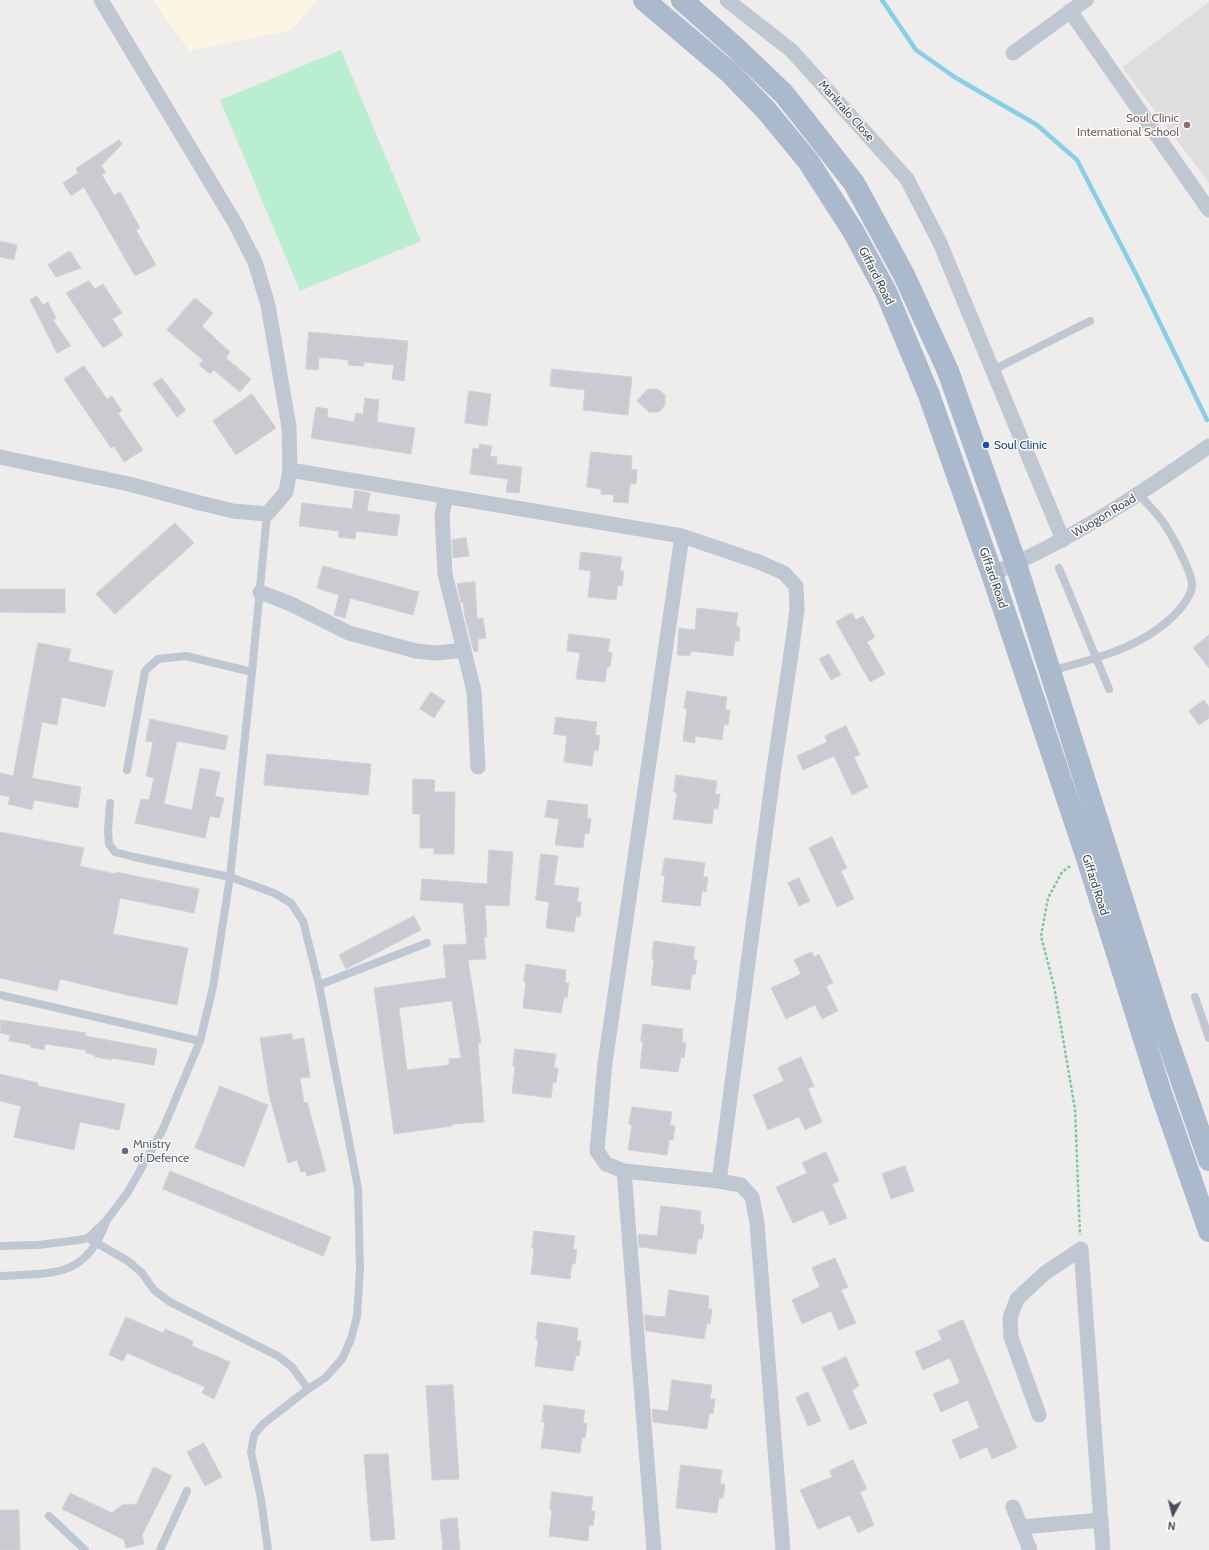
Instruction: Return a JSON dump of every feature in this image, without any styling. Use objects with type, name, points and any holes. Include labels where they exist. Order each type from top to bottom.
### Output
[{"type":"main road","name":"Giffard Road","points":[[644,0],[729,72],[766,110],[808,161],[853,231],[886,292],[929,395],[992,574],[1086,855],[1161,1093],[1209,1231]]},
{"type":"main road","name":"Giffard Road","points":[[682,0],[736,48],[784,94],[854,183],[904,275],[948,371],[1016,564],[1164,1027],[1209,1160]]},
{"type":"street","points":[[0,457],[129,484],[233,511],[267,514],[286,492],[290,470],[289,427],[268,305],[255,262],[235,223],[101,0]]},
{"type":"street","name":"Mankralo Close","points":[[727,0],[792,51],[907,179],[940,243],[1063,540]]},
{"type":"street","points":[[1013,53],[1086,0]]},
{"type":"street","points":[[1070,11],[1209,210]]},
{"type":"street","name":"Wuogon Road","points":[[992,574],[1016,564],[1063,540],[1139,494],[1209,446]]},
{"type":"street","points":[[290,470],[682,536],[759,562],[784,573],[796,586],[797,610],[772,783],[719,1180]]},
{"type":"street","points":[[446,496],[442,515],[445,574],[474,692],[478,767]]},
{"type":"street","points":[[682,536],[606,1055],[597,1151],[606,1164],[624,1171],[719,1180],[741,1185],[752,1197],[759,1246],[783,1550]]},
{"type":"street","points":[[260,592],[292,604],[349,633],[416,651],[436,653],[464,650]]},
{"type":"street","points":[[624,1171],[654,1550]]},
{"type":"street","points":[[1039,1415],[1011,1337],[1010,1318],[1017,1299],[1045,1273],[1081,1249],[1103,1550]]},
{"type":"street","points":[[1013,1507],[1030,1550]]},
{"type":"street","points":[[1021,1526],[1101,1520]]},
{"type":"lane","points":[[992,370],[1090,321]]},
{"type":"lane","points":[[1050,671],[1115,652],[1148,636],[1169,621],[1188,600],[1192,584],[1187,567],[1163,522],[1139,494]]},
{"type":"lane","points":[[0,1246],[64,1242],[88,1238],[106,1221],[128,1192],[163,1129],[200,1041],[213,987],[230,877],[267,514]]},
{"type":"lane","points":[[1060,568],[1109,689]]},
{"type":"lane","points":[[127,770],[145,671],[158,658],[186,656],[252,672]]},
{"type":"lane","points":[[110,803],[108,831],[109,844],[115,852],[230,877],[274,893],[291,903],[303,921],[319,985],[358,1188],[360,1268],[357,1316],[351,1339],[342,1359],[325,1378],[308,1389],[263,1424],[254,1435],[251,1452],[261,1499],[268,1550]]},
{"type":"lane","points":[[319,985],[427,943]]},
{"type":"lane","points":[[0,995],[200,1041]]},
{"type":"lane","points":[[1195,997],[1209,1038]]},
{"type":"lane","points":[[0,1276],[45,1273],[68,1269],[84,1259],[97,1244],[106,1221]]},
{"type":"lane","points":[[88,1238],[128,1261],[142,1273],[154,1290],[170,1302],[278,1356],[292,1366],[308,1389]]},
{"type":"lane","points":[[160,1550],[187,1490]]},
{"type":"lane","points":[[49,1516],[85,1550]]},
{"type":"path","points":[[1081,1249],[1075,1109],[1054,986],[1041,936],[1048,898],[1062,872],[1086,855]]},
{"type":"shaded area","points":[[153,0],[317,0],[292,30],[189,51]]},
{"type":"shaded area","name":"Soul Clinic International School","points":[[1209,2],[1209,183],[1122,67]]},
{"type":"green space","points":[[341,50],[421,241],[300,291],[220,100]]},
{"type":"building","points":[[119,140],[122,144],[101,166],[106,172],[102,175],[114,195],[120,192],[140,228],[136,230],[156,265],[135,276],[84,187],[71,196],[63,183],[78,173],[76,169]]},
{"type":"building","points":[[0,241],[17,245],[14,260],[0,257]]},
{"type":"building","points":[[70,251],[81,268],[56,277],[48,265]]},
{"type":"building","points":[[89,281],[95,289],[103,284],[122,313],[112,319],[123,335],[103,348],[66,293]]},
{"type":"building","points":[[37,296],[43,305],[48,302],[56,318],[53,320],[71,346],[57,353],[30,300]]},
{"type":"building","points":[[195,298],[213,313],[202,326],[230,352],[226,358],[251,379],[240,392],[214,370],[210,374],[199,365],[203,360],[167,330]]},
{"type":"building","points":[[309,332],[408,341],[404,381],[392,379],[394,365],[364,362],[364,366],[348,365],[349,360],[319,357],[318,370],[306,369]]},
{"type":"building","points":[[84,366],[107,399],[112,396],[122,411],[118,413],[143,450],[124,462],[114,446],[111,448],[64,379]]},
{"type":"building","points":[[552,369],[632,377],[628,415],[583,410],[585,390],[550,386]]},
{"type":"building","points":[[162,378],[186,410],[177,417],[153,384]]},
{"type":"building","points":[[648,389],[658,389],[665,395],[665,405],[659,412],[649,412],[637,401]]},
{"type":"building","points":[[469,391],[491,394],[487,426],[465,423]]},
{"type":"building","points":[[252,394],[276,428],[236,455],[213,421]]},
{"type":"building","points":[[365,398],[379,400],[377,422],[415,428],[411,454],[311,438],[316,407],[328,409],[327,417],[354,422],[356,413],[363,414]]},
{"type":"building","points":[[480,444],[492,446],[490,456],[497,457],[496,464],[522,467],[519,493],[506,492],[508,479],[470,474],[473,448],[479,449]]},
{"type":"building","points":[[591,452],[632,456],[631,469],[637,470],[636,484],[630,484],[628,503],[613,502],[614,495],[601,494],[601,489],[587,487]]},
{"type":"building","points":[[355,490],[370,493],[367,511],[400,515],[397,536],[356,531],[355,539],[338,537],[339,531],[299,526],[302,503],[352,509]]},
{"type":"building","points":[[175,523],[194,543],[115,614],[96,594]]},
{"type":"building","points":[[466,538],[469,556],[453,558],[452,540]]},
{"type":"building","points":[[581,552],[622,557],[620,571],[624,571],[622,586],[618,585],[616,600],[588,597],[591,571],[579,569]]},
{"type":"building","points":[[323,566],[419,592],[413,615],[350,598],[345,618],[334,615],[339,595],[317,588]]},
{"type":"building","points":[[475,582],[477,619],[483,618],[486,638],[478,639],[478,651],[474,652],[465,617],[463,602],[461,603],[457,584]]},
{"type":"building","points":[[0,589],[65,589],[65,613],[0,612]]},
{"type":"building","points":[[697,608],[738,613],[736,626],[740,627],[739,641],[735,641],[733,656],[691,651],[690,656],[677,655],[679,628],[695,630]]},
{"type":"building","points":[[852,613],[856,620],[863,616],[875,637],[867,642],[885,674],[870,682],[836,622]]},
{"type":"building","points":[[569,634],[610,639],[608,652],[612,653],[610,667],[607,667],[605,682],[576,679],[580,653],[567,651]]},
{"type":"building","points":[[1209,635],[1209,668],[1193,648]]},
{"type":"building","points":[[38,643],[71,649],[68,661],[113,671],[105,707],[62,697],[57,725],[42,722],[32,778],[81,787],[78,808],[34,800],[32,810],[8,804],[10,797],[0,795],[0,773],[13,776]]},
{"type":"building","points":[[829,654],[841,675],[831,680],[819,659]]},
{"type":"building","points":[[687,691],[727,697],[725,710],[730,710],[728,725],[724,724],[722,740],[695,736],[695,743],[683,741],[687,709],[684,708]]},
{"type":"building","points":[[431,692],[445,701],[434,718],[420,709]]},
{"type":"building","points":[[1204,700],[1209,707],[1209,718],[1199,725],[1189,711]]},
{"type":"building","points":[[556,717],[597,722],[595,735],[600,736],[598,751],[594,750],[592,766],[564,762],[567,736],[554,734]]},
{"type":"building","points":[[150,719],[228,736],[225,750],[177,741],[164,804],[192,810],[200,768],[220,772],[215,796],[224,798],[219,818],[210,816],[205,838],[135,823],[141,799],[149,800],[154,778],[146,776],[153,742],[146,741]]},
{"type":"building","points":[[846,726],[860,755],[854,757],[868,787],[852,795],[834,756],[803,770],[797,756],[827,742],[825,736]]},
{"type":"building","points":[[267,754],[371,764],[368,795],[264,785]]},
{"type":"building","points":[[676,775],[717,781],[715,794],[720,794],[718,809],[714,808],[712,824],[673,819],[677,793],[674,792]]},
{"type":"building","points":[[413,779],[435,780],[434,792],[455,792],[454,854],[434,854],[434,848],[420,848],[420,814],[413,814]]},
{"type":"building","points":[[548,800],[588,805],[587,818],[591,819],[589,834],[585,833],[583,848],[555,845],[559,819],[545,817]]},
{"type":"building","points":[[0,832],[84,848],[80,866],[115,874],[116,872],[199,889],[194,913],[120,898],[113,934],[188,948],[177,1005],[60,979],[57,991],[0,978]]},
{"type":"building","points":[[832,837],[847,868],[841,871],[854,899],[837,907],[809,848]]},
{"type":"building","points":[[489,850],[513,852],[509,906],[485,905],[487,937],[484,937],[486,959],[468,960],[481,1043],[478,1043],[484,1122],[452,1124],[452,1126],[394,1134],[374,988],[446,978],[443,945],[467,944],[463,903],[420,900],[422,879],[487,884]],"holes":[[[452,1001],[461,1058],[449,1059],[449,1065],[407,1070],[399,1008]]]},
{"type":"building","points":[[541,854],[558,856],[554,885],[579,888],[577,902],[581,902],[580,917],[576,916],[574,932],[546,928],[549,902],[536,900]]},
{"type":"building","points":[[665,858],[705,863],[703,877],[708,877],[706,892],[702,891],[700,906],[662,902],[665,876],[662,875]]},
{"type":"building","points":[[799,878],[810,901],[799,906],[788,883]]},
{"type":"building","points":[[414,916],[421,930],[346,969],[339,955]]},
{"type":"building","points":[[654,941],[695,947],[693,960],[697,960],[695,975],[692,974],[690,990],[651,985],[654,959],[652,959]]},
{"type":"building","points":[[812,952],[814,957],[819,954],[833,983],[826,986],[838,1011],[822,1019],[815,1005],[786,1019],[771,988],[801,974],[794,960]]},
{"type":"building","points":[[526,964],[566,970],[565,983],[569,983],[567,998],[564,997],[561,1013],[523,1008],[526,982],[524,982]]},
{"type":"building","points":[[1,1020],[86,1033],[85,1036],[157,1049],[154,1065],[112,1058],[112,1060],[95,1057],[95,1055],[86,1053],[86,1050],[45,1044],[44,1050],[30,1047],[31,1045],[9,1041],[10,1035],[0,1033]]},
{"type":"building","points":[[643,1024],[683,1029],[682,1043],[686,1043],[684,1058],[681,1057],[678,1072],[640,1068],[643,1042],[641,1041]]},
{"type":"building","points":[[292,1034],[292,1040],[304,1038],[310,1077],[300,1078],[304,1103],[307,1102],[326,1171],[307,1176],[305,1171],[301,1172],[297,1160],[288,1163],[269,1095],[260,1038]]},
{"type":"building","points":[[515,1049],[556,1054],[554,1068],[558,1068],[556,1083],[553,1082],[551,1098],[512,1093],[515,1067],[513,1066]]},
{"type":"building","points":[[801,1057],[814,1086],[808,1089],[822,1122],[805,1130],[799,1117],[768,1130],[753,1095],[784,1081],[778,1068]]},
{"type":"building","points":[[0,1074],[38,1083],[38,1086],[125,1104],[119,1130],[80,1122],[74,1150],[14,1137],[21,1106],[0,1101]]},
{"type":"building","points":[[220,1086],[268,1105],[244,1167],[195,1148]]},
{"type":"building","points":[[632,1107],[672,1112],[670,1125],[675,1126],[673,1140],[669,1140],[667,1155],[628,1150],[632,1125],[629,1124]]},
{"type":"building","points":[[826,1152],[839,1181],[832,1184],[847,1218],[830,1225],[823,1210],[793,1223],[776,1187],[807,1173],[802,1163]]},
{"type":"building","points":[[905,1166],[914,1191],[891,1199],[882,1174]]},
{"type":"building","points":[[170,1171],[331,1237],[323,1256],[163,1189]]},
{"type":"building","points":[[661,1206],[701,1211],[700,1224],[704,1225],[702,1239],[698,1239],[696,1254],[639,1247],[638,1234],[657,1236]]},
{"type":"building","points":[[534,1231],[575,1236],[573,1249],[577,1250],[575,1264],[572,1264],[570,1279],[531,1274]]},
{"type":"building","points":[[835,1258],[848,1287],[841,1290],[856,1323],[839,1330],[831,1311],[802,1324],[792,1300],[820,1287],[812,1268]]},
{"type":"building","points":[[669,1290],[709,1296],[708,1309],[712,1309],[710,1324],[707,1323],[704,1339],[646,1331],[644,1315],[665,1317]]},
{"type":"building","points":[[126,1317],[163,1333],[165,1329],[193,1341],[192,1346],[230,1362],[214,1399],[202,1393],[205,1387],[127,1353],[123,1361],[109,1355]]},
{"type":"building","points":[[963,1320],[1017,1448],[992,1459],[987,1447],[960,1459],[952,1440],[979,1428],[968,1400],[941,1412],[933,1394],[960,1383],[950,1358],[923,1370],[915,1352],[942,1340],[938,1331]]},
{"type":"building","points":[[538,1322],[578,1328],[577,1341],[581,1341],[579,1356],[576,1355],[573,1371],[535,1366],[538,1340],[536,1339]]},
{"type":"building","points":[[846,1357],[859,1386],[852,1390],[867,1423],[850,1430],[822,1368]]},
{"type":"building","points":[[672,1380],[712,1385],[710,1399],[715,1399],[713,1414],[709,1413],[707,1429],[653,1422],[652,1409],[668,1411]]},
{"type":"building","points":[[453,1385],[459,1479],[432,1480],[426,1386]]},
{"type":"building","points":[[808,1392],[821,1421],[808,1426],[796,1398]]},
{"type":"building","points":[[544,1405],[585,1410],[583,1423],[587,1424],[585,1438],[582,1438],[580,1453],[541,1448],[545,1422],[542,1422]]},
{"type":"building","points":[[204,1443],[222,1477],[205,1486],[187,1452]]},
{"type":"building","points":[[388,1454],[395,1539],[371,1541],[364,1455]]},
{"type":"building","points":[[853,1460],[867,1489],[860,1492],[874,1525],[858,1533],[850,1515],[818,1529],[800,1490],[832,1477],[830,1471]]},
{"type":"building","points":[[681,1465],[722,1470],[720,1484],[725,1484],[723,1498],[719,1498],[717,1513],[676,1508]]},
{"type":"building","points":[[154,1467],[172,1476],[142,1535],[144,1544],[126,1548],[124,1540],[62,1509],[70,1493],[112,1513],[122,1505],[136,1504]]},
{"type":"building","points":[[552,1492],[593,1497],[591,1511],[595,1511],[593,1526],[589,1525],[588,1541],[549,1536],[552,1510],[550,1510]]},
{"type":"building","points":[[0,1510],[19,1510],[20,1550],[0,1550]]},
{"type":"building","points":[[457,1518],[460,1550],[443,1550],[440,1520]]},
{"type":"waterway","points":[[882,0],[916,50],[956,78],[1037,125],[1077,160],[1138,278],[1207,420]]},
{"type":"place","name":"Soul Clinic International School","points":[[1187,125]]},
{"type":"place","name":"Soul Clinic","points":[[986,445]]},
{"type":"place","name":"Mnistry of Defence","points":[[125,1151]]}]
